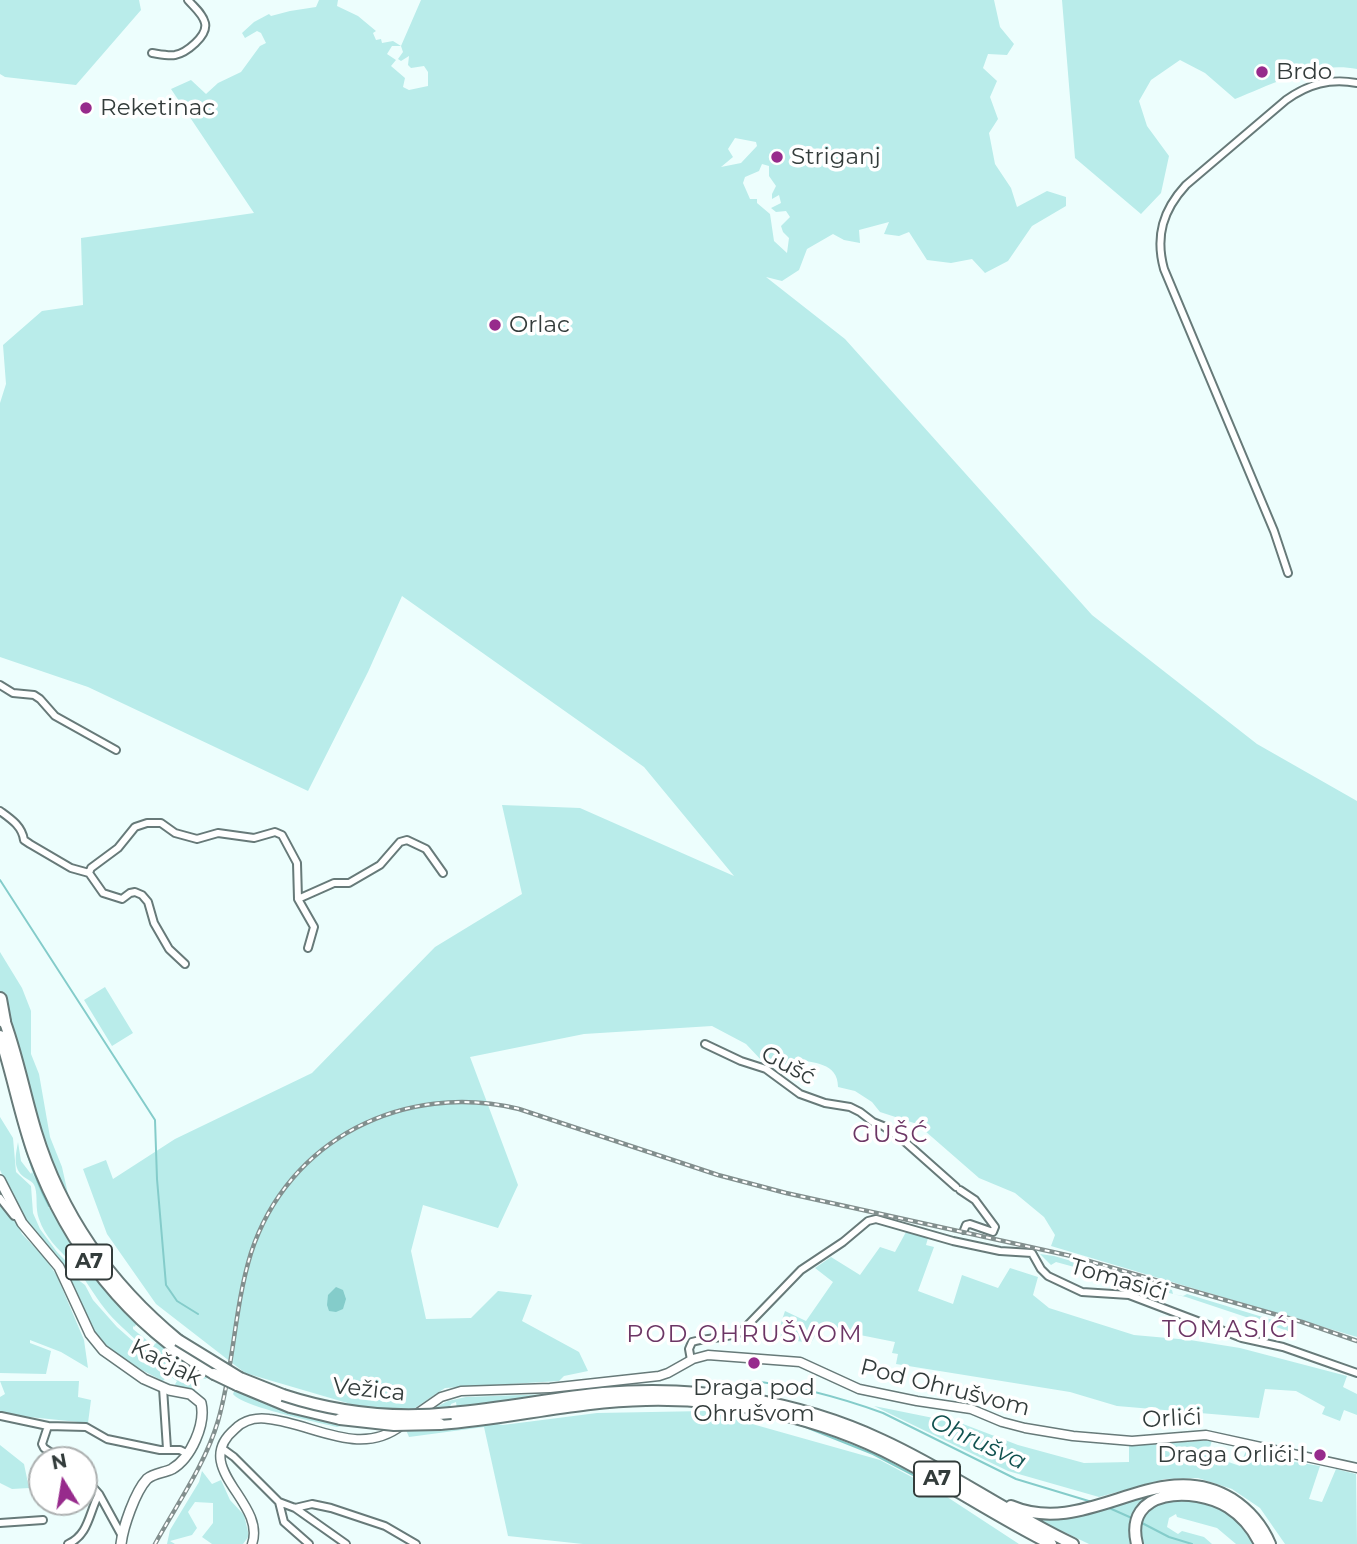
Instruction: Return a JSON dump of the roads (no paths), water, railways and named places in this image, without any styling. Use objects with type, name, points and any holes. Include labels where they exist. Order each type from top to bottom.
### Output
[{"type":"highway","points":[[0,999],[2,1016]]},
{"type":"highway","name":"A7","points":[[2,1016],[52,1179],[79,1232],[109,1273],[144,1311],[178,1340],[238,1382]]},
{"type":"highway","name":"A7","points":[[0,1036],[34,1154],[65,1223],[112,1292],[163,1340],[214,1374],[238,1382],[290,1407],[341,1419],[394,1425],[440,1424],[600,1403],[647,1400],[685,1400],[733,1405],[819,1420],[864,1432],[898,1448],[1017,1516],[1073,1544]]},
{"type":"highway","name":"Vežica","points":[[238,1382],[322,1406],[365,1413],[411,1416],[451,1413],[552,1399],[645,1391],[724,1395],[767,1402],[819,1420]]},
{"type":"highway","points":[[819,1420],[844,1419],[887,1437],[1022,1510],[1054,1515],[1073,1513],[1145,1491],[1205,1488],[1227,1496],[1256,1520],[1270,1544]]},
{"type":"highway","points":[[819,1420],[832,1434],[914,1471],[1037,1544]]},
{"type":"highway","name":"A7","points":[[819,1420],[896,1456],[1052,1544]]},
{"type":"highway","points":[[1137,1544],[1135,1526],[1142,1511],[1157,1499],[1176,1490],[1228,1507],[1246,1522],[1260,1544]]},
{"type":"main road","name":"Kačjak","points":[[0,1180],[17,1216],[59,1267],[103,1350],[163,1388],[190,1394],[201,1403],[201,1423],[186,1453],[172,1469],[153,1475],[142,1485],[122,1540]]},
{"type":"street","points":[[152,53],[178,54],[192,46],[204,32],[206,27],[203,17],[188,0]]},
{"type":"street","points":[[1298,80],[1303,89]]},
{"type":"street","points":[[1288,573],[1274,531],[1164,269],[1160,237],[1172,201],[1198,175],[1286,100],[1303,89],[1335,80],[1357,83]]},
{"type":"street","points":[[1191,167],[1198,175]]},
{"type":"street","points":[[1184,343],[1193,340]]},
{"type":"street","points":[[1215,419],[1224,415]]},
{"type":"street","points":[[0,685],[13,692],[34,695],[55,716],[116,750]]},
{"type":"street","points":[[0,811],[23,831],[24,840],[30,845],[71,868],[89,873],[103,893],[116,899],[135,892],[142,895],[148,902],[154,923],[169,949],[185,964]]},
{"type":"street","points":[[89,873],[91,868],[118,848],[128,832],[147,823],[161,823],[175,833],[197,839],[218,833],[254,838],[275,832],[282,835],[296,863],[298,899],[314,928],[308,948]]},
{"type":"street","points":[[298,899],[334,883],[349,883],[380,864],[400,842],[407,840],[426,849],[443,873]]},
{"type":"street","name":"Gušć","points":[[705,1044],[766,1069],[800,1094],[826,1103],[850,1107],[903,1140],[958,1189],[975,1200],[995,1227],[993,1232],[967,1224],[962,1236]]},
{"type":"street","name":"Kačjak","points":[[0,1198],[14,1216],[17,1216]]},
{"type":"street","name":"Pod Ohrušvom","points":[[691,1360],[689,1349],[692,1342],[709,1337],[729,1337],[745,1330],[801,1270],[836,1247],[870,1219],[885,1220],[918,1232],[962,1236]]},
{"type":"street","name":"Tomasići","points":[[962,1236],[1000,1251],[1032,1253],[1044,1273],[1082,1292],[1129,1296],[1242,1338],[1283,1347],[1357,1373]]},
{"type":"street","name":"Pod Ohrušvom","points":[[223,1450],[226,1439],[236,1428],[248,1421],[262,1418],[346,1439],[363,1440],[381,1437],[396,1430],[427,1405],[453,1392],[564,1387],[659,1376],[691,1360],[715,1355],[800,1362],[859,1389],[971,1409],[1025,1428],[1111,1439]]},
{"type":"street","points":[[163,1388],[167,1449]]},
{"type":"street","points":[[1,1416],[48,1426],[86,1427],[107,1439],[186,1453]]},
{"type":"street","points":[[43,1446],[48,1426]]},
{"type":"street","name":"Orlići","points":[[1111,1439],[1140,1441],[1206,1435],[1357,1468]]},
{"type":"street","points":[[253,1543],[253,1519],[224,1474],[223,1450],[234,1457],[279,1502],[295,1508],[346,1544]]},
{"type":"street","points":[[99,1494],[122,1540]]},
{"type":"street","points":[[68,1544],[80,1537],[86,1528],[99,1494]]},
{"type":"street","points":[[279,1502],[284,1522],[309,1544]]},
{"type":"street","points":[[295,1508],[312,1504],[331,1508],[385,1526],[416,1544]]},
{"type":"street","points":[[0,1523],[43,1520]]},
{"type":"waterway","points":[[0,880],[155,1120],[166,1285],[177,1301],[198,1314]]},
{"type":"waterway","points":[[0,1055],[26,1151],[49,1206]]},
{"type":"waterway","name":"Ohrušva","points":[[749,1381],[817,1392],[883,1413],[1016,1479],[1092,1502]]},
{"type":"waterway","points":[[798,1424],[873,1454],[917,1477]]},
{"type":"waterway","name":"Ohrušva","points":[[1107,1507],[1134,1519]]},
{"type":"waterway","name":"Ohrušva","points":[[1142,1523],[1169,1537],[1192,1544]]},
{"type":"railway","points":[[155,1544],[198,1469],[218,1421],[228,1379],[245,1274],[268,1213],[292,1178],[322,1150],[356,1128],[394,1112],[434,1104],[476,1102],[519,1109],[718,1175],[786,1193],[1071,1256],[1302,1322],[1357,1341]]},
{"type":"place","name":"Brdo","points":[[1262,72]]},
{"type":"place","name":"Reketinac","points":[[86,108]]},
{"type":"place","name":"Striganj","points":[[777,157]]},
{"type":"place","name":"Orlac","points":[[495,325]]},
{"type":"place","name":"Draga pod Ohrušvom","points":[[754,1363]]},
{"type":"place","name":"Draga Orlići I","points":[[1320,1455]]},
{"type":"district","name":"GUŠĆ","points":[[891,1135]]},
{"type":"district","name":"TOMASIĆI","points":[[1230,1330]]},
{"type":"district","name":"POD OHRUŠVOM","points":[[745,1335]]}]
